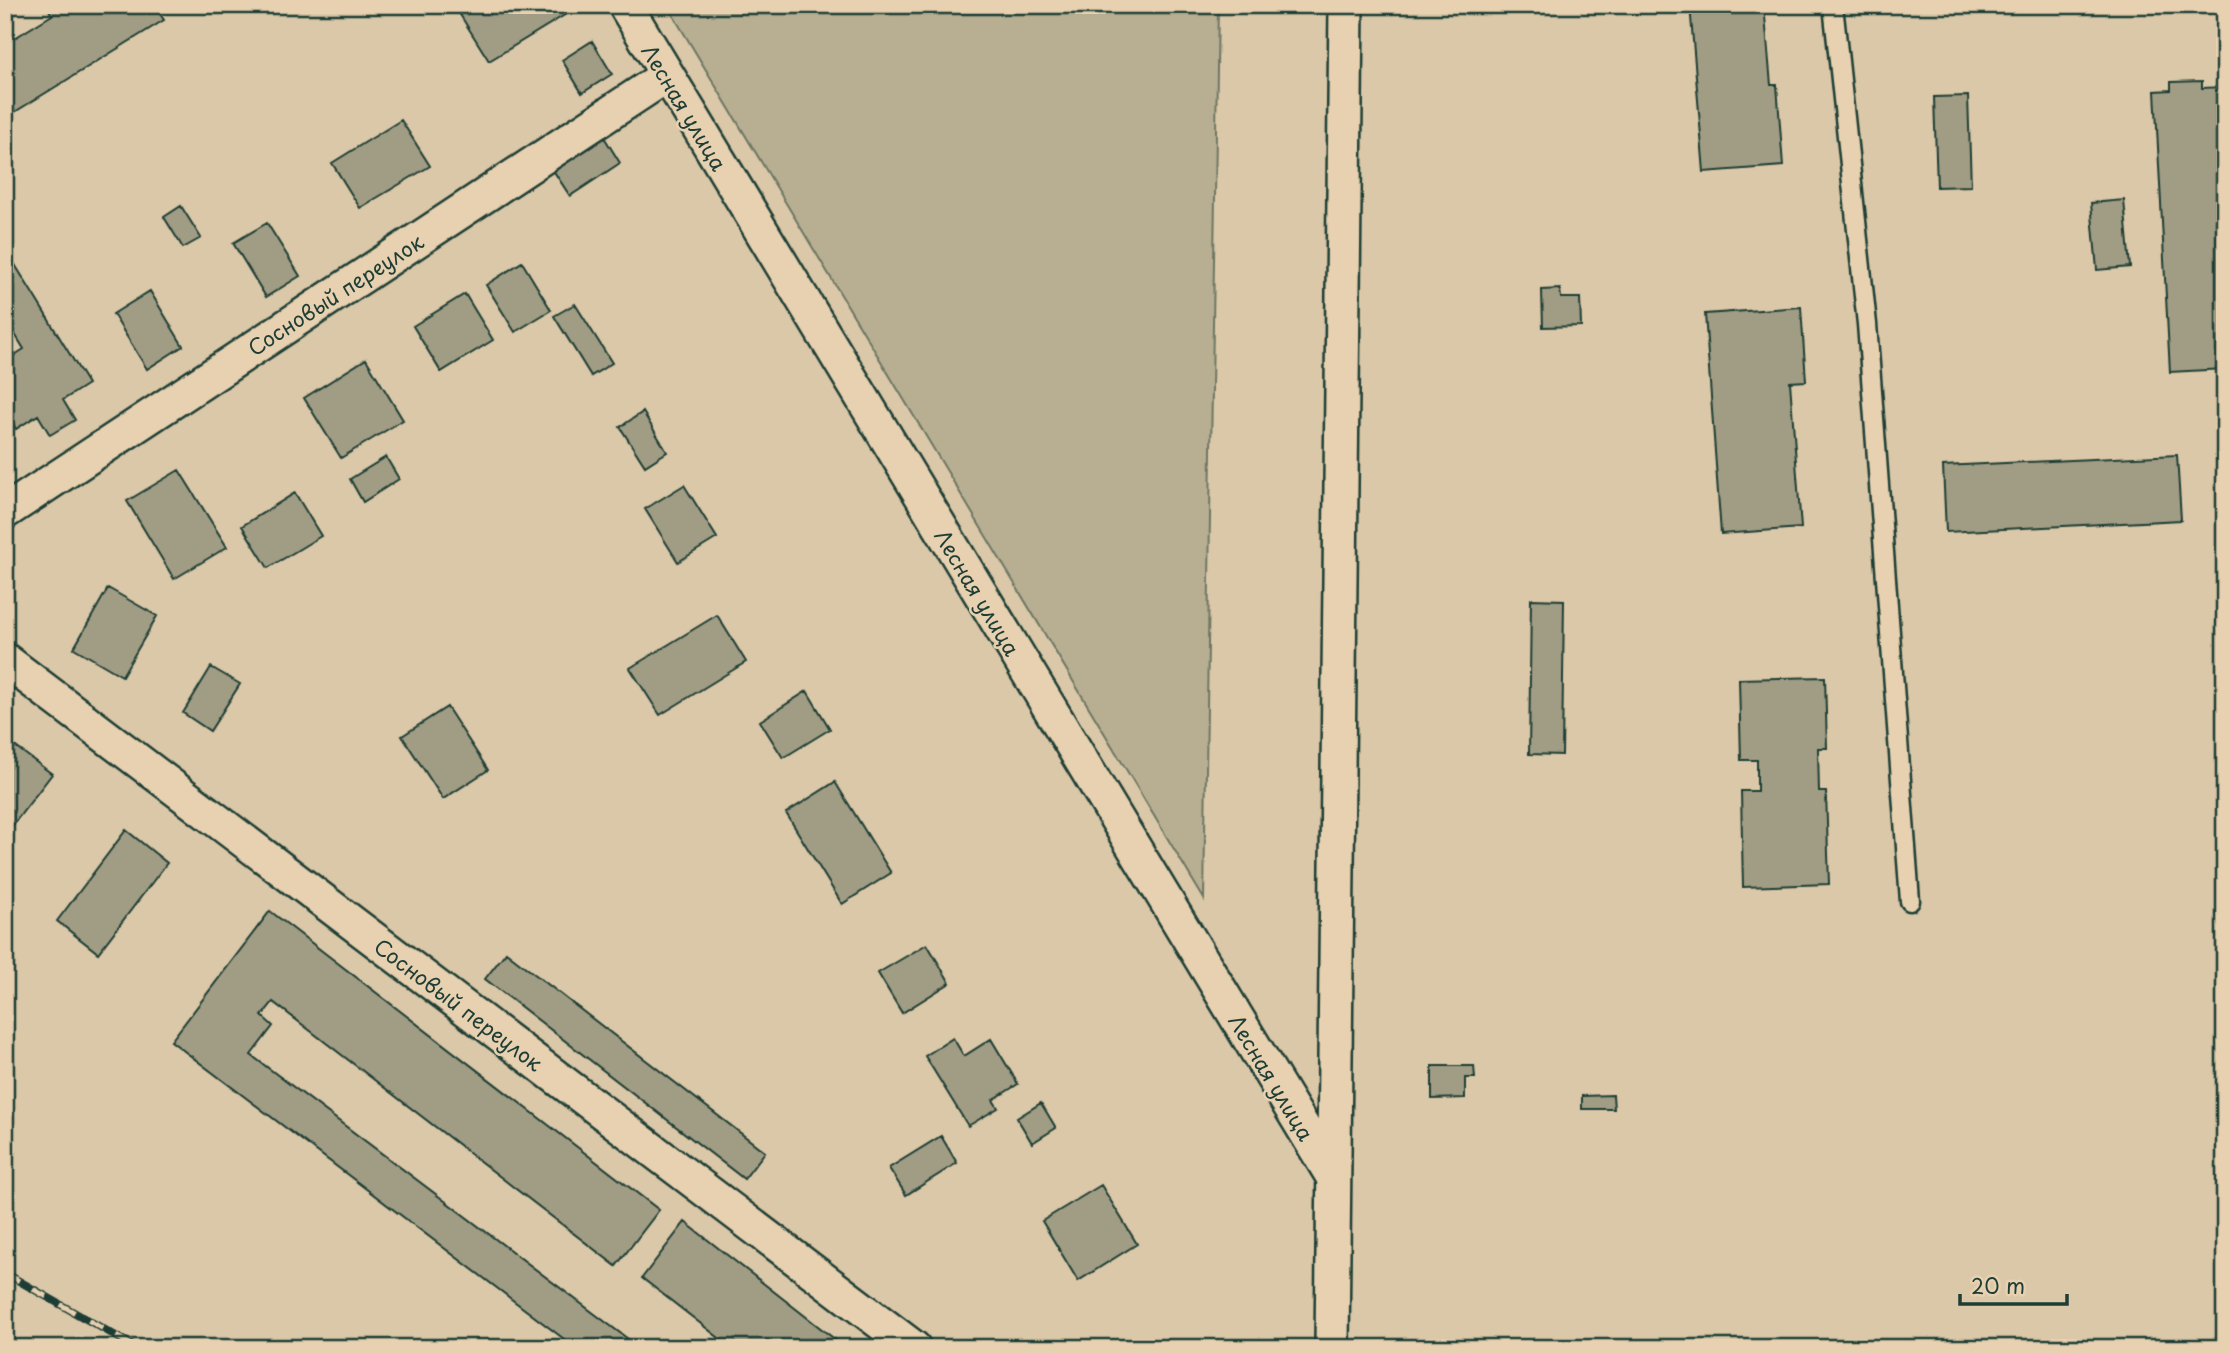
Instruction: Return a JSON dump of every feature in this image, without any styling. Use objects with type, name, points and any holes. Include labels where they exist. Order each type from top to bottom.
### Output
[{"type":"street","name":"Лесная улица","points":[[625,5],[1333,1177]]},
{"type":"street","points":[[1332,1348],[1346,5]]},
{"type":"street","name":"Сосновый переулок","points":[[5,512],[666,76]]},
{"type":"street","name":"Сосновый переулок","points":[[5,660],[914,1348]]},
{"type":"lane","points":[[1833,5],[1867,324],[1910,901]]},
{"type":"shaded area","points":[[667,5],[1218,5],[1204,899]]},
{"type":"building","points":[[46,5],[154,5],[164,20],[5,118],[5,44],[52,15]]},
{"type":"building","points":[[454,5],[581,5],[489,61]]},
{"type":"building","points":[[1690,5],[1764,5],[1771,85],[1777,85],[1783,166],[1704,172]]},
{"type":"building","points":[[592,41],[612,74],[582,93],[562,60]]},
{"type":"building","points":[[2202,81],[2202,88],[2223,87],[2225,369],[2170,372],[2155,91],[2171,90],[2171,82]]},
{"type":"building","points":[[1968,96],[1971,186],[1937,187],[1934,97]]},
{"type":"building","points":[[401,120],[430,166],[360,208],[332,163]]},
{"type":"building","points":[[604,137],[620,163],[570,196],[553,170]]},
{"type":"building","points":[[2124,200],[2130,267],[2097,270],[2091,203]]},
{"type":"building","points":[[181,206],[201,238],[183,248],[164,217]]},
{"type":"building","points":[[267,223],[300,276],[266,297],[233,243]]},
{"type":"building","points":[[522,262],[551,310],[515,332],[486,285]]},
{"type":"building","points":[[14,263],[88,384],[63,400],[75,420],[50,435],[38,415],[16,429],[5,412],[5,361],[24,349],[5,318],[5,268]]},
{"type":"building","points":[[1560,289],[1561,298],[1580,298],[1581,326],[1543,327],[1542,290]]},
{"type":"building","points":[[150,291],[183,346],[147,369],[113,314]]},
{"type":"building","points":[[465,294],[493,340],[441,372],[413,326]]},
{"type":"building","points":[[575,304],[612,363],[591,376],[554,316]]},
{"type":"building","points":[[1801,307],[1806,381],[1790,382],[1801,528],[1721,534],[1705,314]]},
{"type":"building","points":[[366,359],[403,420],[341,458],[304,398]]},
{"type":"building","points":[[643,412],[667,452],[645,466],[620,427]]},
{"type":"building","points":[[2177,455],[2181,520],[1946,532],[1943,466]]},
{"type":"building","points":[[386,457],[399,479],[363,502],[350,479]]},
{"type":"building","points":[[179,470],[227,547],[174,579],[127,501]]},
{"type":"building","points":[[684,485],[717,538],[678,562],[645,509]]},
{"type":"building","points":[[295,493],[321,536],[268,568],[242,526]]},
{"type":"building","points":[[108,588],[157,616],[122,676],[74,648]]},
{"type":"building","points":[[1531,599],[1564,600],[1562,755],[1529,754]]},
{"type":"building","points":[[717,615],[746,662],[660,715],[630,668]]},
{"type":"building","points":[[211,667],[240,684],[210,731],[183,713]]},
{"type":"building","points":[[1825,677],[1827,748],[1818,748],[1819,792],[1826,792],[1829,884],[1743,887],[1741,791],[1757,791],[1757,760],[1741,760],[1739,679]]},
{"type":"building","points":[[807,691],[830,729],[783,758],[760,721]]},
{"type":"building","points":[[447,707],[488,770],[443,799],[402,736]]},
{"type":"building","points":[[8,741],[52,774],[5,835],[5,744]]},
{"type":"building","points":[[835,782],[891,873],[842,904],[786,813]]},
{"type":"building","points":[[126,830],[167,863],[98,953],[57,921]]},
{"type":"building","points":[[270,911],[659,1210],[616,1266],[273,1002],[262,1016],[273,1026],[251,1055],[640,1348],[576,1348],[171,1041]]},
{"type":"building","points":[[927,944],[950,983],[902,1013],[878,973]]},
{"type":"building","points":[[506,952],[765,1152],[744,1179],[485,979]]},
{"type":"building","points":[[953,1038],[964,1056],[991,1039],[1018,1084],[993,1100],[998,1108],[968,1126],[925,1056]]},
{"type":"building","points":[[1432,1066],[1474,1066],[1475,1078],[1465,1078],[1465,1098],[1432,1099]]},
{"type":"building","points":[[1613,1095],[1614,1109],[1582,1109],[1582,1096]]},
{"type":"building","points":[[1041,1103],[1056,1128],[1032,1143],[1017,1118]]},
{"type":"building","points":[[941,1136],[957,1163],[906,1195],[889,1168]]},
{"type":"building","points":[[1101,1185],[1137,1244],[1078,1281],[1042,1221]]},
{"type":"building","points":[[685,1222],[846,1348],[732,1348],[642,1278]]},
{"type":"railway","points":[[5,1273],[137,1348]]}]
